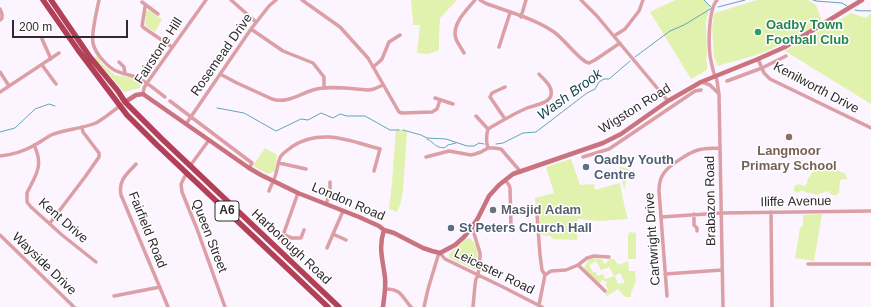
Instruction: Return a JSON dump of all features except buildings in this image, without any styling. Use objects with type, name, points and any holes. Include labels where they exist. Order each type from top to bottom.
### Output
[{"type":"highway","name":"A6","points":[[43,0],[78,50],[123,104]]},
{"type":"highway","name":"A6","points":[[51,0],[90,57],[119,92],[117,97],[123,104]]},
{"type":"highway","name":"Harborough Road","points":[[123,104],[127,115],[328,307]]},
{"type":"highway","name":"Harborough Road","points":[[123,104],[340,307]]},
{"type":"highway","name":"A6","points":[[312,282],[335,307]]},
{"type":"main road","name":"Wigston Road","points":[[440,253],[455,245],[464,237],[472,228],[489,196],[499,185],[513,174],[594,147],[621,134],[668,101],[701,82],[785,47],[862,0]]},
{"type":"main road","points":[[123,104],[136,95],[143,94]]},
{"type":"main road","name":"London Road","points":[[143,94],[249,168],[273,181],[370,222],[384,230],[394,233],[432,251],[440,253]]},
{"type":"main road","points":[[383,307],[385,289],[381,239],[384,230]]},
{"type":"street","points":[[99,0],[93,37],[95,49],[105,63],[116,71],[133,75],[147,83],[165,97]]},
{"type":"street","name":"Fairstone Hill","points":[[143,94],[147,83],[205,0]]},
{"type":"street","points":[[231,0],[256,22]]},
{"type":"street","name":"Rosemead Drive","points":[[186,124],[256,22],[276,0]]},
{"type":"street","points":[[302,0],[340,27],[368,58],[399,112],[432,112],[437,109],[440,100]]},
{"type":"street","points":[[464,53],[457,40],[455,30],[460,18],[475,0]]},
{"type":"street","points":[[480,0],[554,32],[583,60],[589,63],[620,43]]},
{"type":"street","points":[[521,17],[526,0]]},
{"type":"street","points":[[581,0],[597,16],[668,101]]},
{"type":"street","points":[[614,36],[625,29],[639,11],[643,0]]},
{"type":"street","name":"Brabazon Road","points":[[717,0],[713,6],[710,26],[710,50],[711,62],[717,79],[719,94],[723,307]]},
{"type":"street","points":[[142,2],[158,14]]},
{"type":"street","points":[[146,5],[140,27],[144,28],[172,47]]},
{"type":"street","points":[[0,9],[2,14],[1,19]]},
{"type":"street","points":[[499,47],[510,13]]},
{"type":"street","points":[[251,29],[283,50],[313,63],[324,77],[324,88]]},
{"type":"street","points":[[373,67],[382,59],[389,42],[400,35]]},
{"type":"street","points":[[42,39],[51,59]]},
{"type":"street","points":[[0,92],[59,53]]},
{"type":"street","points":[[727,81],[762,68],[786,56]]},
{"type":"street","name":"Kenilworth Drive","points":[[758,59],[764,73],[770,79],[871,128]]},
{"type":"street","points":[[119,62],[124,67],[125,74]]},
{"type":"street","points":[[42,65],[56,84]]},
{"type":"street","points":[[0,72],[9,86]]},
{"type":"street","points":[[220,74],[272,99],[278,100],[293,98],[324,88],[369,90],[383,85]]},
{"type":"street","points":[[488,129],[528,107],[537,105],[549,99],[551,95],[549,84],[539,74]]},
{"type":"street","points":[[701,82],[710,85],[719,94]]},
{"type":"street","points":[[505,86],[492,93],[490,97],[505,119]]},
{"type":"street","name":"Wigston Road","points":[[583,157],[609,149],[695,91],[701,90]]},
{"type":"street","points":[[435,98],[453,104]]},
{"type":"street","name":"London Road","points":[[170,100],[252,163],[249,168]]},
{"type":"street","points":[[0,156],[14,154],[64,130],[96,123],[123,104]]},
{"type":"street","points":[[476,116],[488,129]]},
{"type":"street","points":[[640,121],[644,126]]},
{"type":"street","points":[[50,224],[99,158],[99,153],[83,132],[82,127]]},
{"type":"street","points":[[488,129],[486,141],[488,148]]},
{"type":"street","points":[[269,190],[276,174],[281,155],[297,144],[321,136],[380,149],[374,171]]},
{"type":"street","points":[[190,166],[209,140]]},
{"type":"street","name":"Kent Drive","points":[[34,145],[38,156],[39,166],[27,193],[27,202],[62,235],[96,262]]},
{"type":"street","points":[[594,147],[596,153]]},
{"type":"street","points":[[426,157],[449,151],[475,154],[488,148],[494,148],[501,150],[520,171]]},
{"type":"street","name":"Cartwright Drive","points":[[667,296],[661,217],[661,178],[668,168],[692,151],[720,148]]},
{"type":"street","points":[[279,162],[306,170]]},
{"type":"street","name":"Fairfield Road","points":[[136,164],[123,179],[120,185],[121,195],[168,307]]},
{"type":"street","name":"Queen Street","points":[[187,172],[181,184],[182,192],[197,228],[225,307]]},
{"type":"street","points":[[505,180],[510,188],[511,226]]},
{"type":"street","points":[[326,204],[330,193],[330,182]]},
{"type":"street","points":[[281,240],[298,192]]},
{"type":"street","points":[[327,248],[343,211]]},
{"type":"street","name":"Iliffe Avenue","points":[[661,217],[721,213],[871,211]]},
{"type":"street","points":[[771,212],[772,307]]},
{"type":"street","points":[[537,214],[540,255],[542,270],[545,275],[540,306]]},
{"type":"street","points":[[694,214],[694,224],[697,231]]},
{"type":"street","points":[[472,228],[480,253],[473,307]]},
{"type":"street","points":[[284,234],[292,238],[301,238],[304,230]]},
{"type":"street","points":[[333,234],[346,240]]},
{"type":"street","name":"Wayside Drive","points":[[0,235],[74,307]]},
{"type":"street","points":[[424,307],[428,289],[440,253]]},
{"type":"street","name":"Leicester Road","points":[[440,253],[445,259],[540,306]]},
{"type":"street","points":[[545,275],[551,271],[566,270],[578,265],[587,258],[594,256],[608,257],[606,263]]},
{"type":"street","points":[[812,270],[810,264],[871,264]]},
{"type":"street","points":[[578,265],[605,290]]},
{"type":"street","points":[[665,274],[722,270]]},
{"type":"street","points":[[114,296],[160,287]]},
{"type":"street","points":[[385,289],[394,289],[398,291],[411,307]]},
{"type":"green space","points":[[411,0],[457,0],[440,18],[439,50],[428,54],[417,53],[420,25],[413,25]]},
{"type":"green space","points":[[675,0],[704,0],[710,6],[706,22],[707,70],[691,79],[650,12]]},
{"type":"green space","name":"Oadby Town Football Club","points":[[757,0],[808,0],[816,5],[822,21],[805,32],[769,50],[718,66],[714,57],[712,28],[714,14]]},
{"type":"green space","points":[[149,10],[162,19],[155,32],[145,26],[146,12]]},
{"type":"green space","points":[[851,13],[866,18],[871,14],[871,104],[785,51]]},
{"type":"green space","points":[[97,56],[102,64],[115,75],[132,78],[142,83],[140,88],[124,92],[94,58]]},
{"type":"green space","points":[[396,129],[407,132],[402,194],[397,212],[389,209]]},
{"type":"green space","points":[[265,148],[277,155],[275,171],[268,174],[253,166]]},
{"type":"green space","points":[[571,159],[580,185],[594,184],[595,190],[620,183],[628,219],[599,221],[578,219],[577,240],[552,239],[551,236],[541,235],[539,214],[536,214],[535,198],[554,193],[546,167]]},
{"type":"green space","points":[[823,165],[827,166],[833,171],[838,170],[845,173],[847,180],[840,180],[839,192],[837,195],[832,195],[827,191],[817,195],[804,191],[797,193],[794,191],[794,187],[796,185],[800,184],[803,186],[807,184],[813,171],[816,169],[822,169]]},
{"type":"green space","points":[[619,167],[630,169],[624,189]]},
{"type":"green space","points":[[822,214],[814,261],[795,258],[800,228],[803,225],[803,215]]},
{"type":"green space","points":[[630,232],[636,233],[636,259],[628,259],[628,235]]},
{"type":"green space","points":[[470,238],[477,249],[478,257],[476,270],[449,258],[449,254],[465,240]]},
{"type":"green space","points":[[590,258],[602,259],[604,264],[609,259],[614,259],[618,265],[628,261],[629,271],[635,271],[636,281],[631,297],[625,297],[618,289],[607,296],[605,294],[608,290],[606,285],[607,282],[602,280],[600,283],[590,276],[584,268]],"holes":[[[596,261],[601,270],[609,267],[614,276],[620,273],[625,283],[618,284],[615,276],[605,279],[603,274],[597,276],[596,272],[593,272],[589,265]]]},
{"type":"waterway","name":"Wash Brook","points":[[704,0],[712,8]]},
{"type":"waterway","name":"Wash Brook","points":[[718,7],[745,0]]},
{"type":"waterway","name":"Wash Brook","points":[[813,0],[842,3],[847,6]]},
{"type":"waterway","points":[[635,57],[670,31],[684,25],[712,8]]},
{"type":"waterway","name":"Wash Brook","points":[[855,10],[871,11]]},
{"type":"waterway","name":"Wash Brook","points":[[496,144],[503,143],[523,133],[536,132],[587,93],[595,89],[599,82],[604,79],[609,79],[630,61]]},
{"type":"waterway","name":"Wash Brook","points":[[0,132],[15,128],[35,109],[49,104],[55,106]]},
{"type":"waterway","points":[[217,108],[244,113],[276,131],[301,119],[308,120],[321,113],[333,118],[340,114],[347,116],[365,116],[390,130],[399,130]]},
{"type":"waterway","name":"Wash Brook","points":[[403,130],[427,138],[446,139],[467,146],[474,146],[479,143],[484,144]]},
{"type":"waterway","points":[[427,139],[436,146],[444,148],[448,145],[456,143]]},
{"type":"place","name":"Oadby Town Football Club","points":[[758,32]]},
{"type":"place","name":"Langmoor Primary School","points":[[789,137]]},
{"type":"place","name":"Oadby Youth Centre","points":[[586,167]]},
{"type":"place","name":"Masjid Adam","points":[[493,210]]},
{"type":"place","name":"St Peters Church Hall","points":[[451,228]]}]
